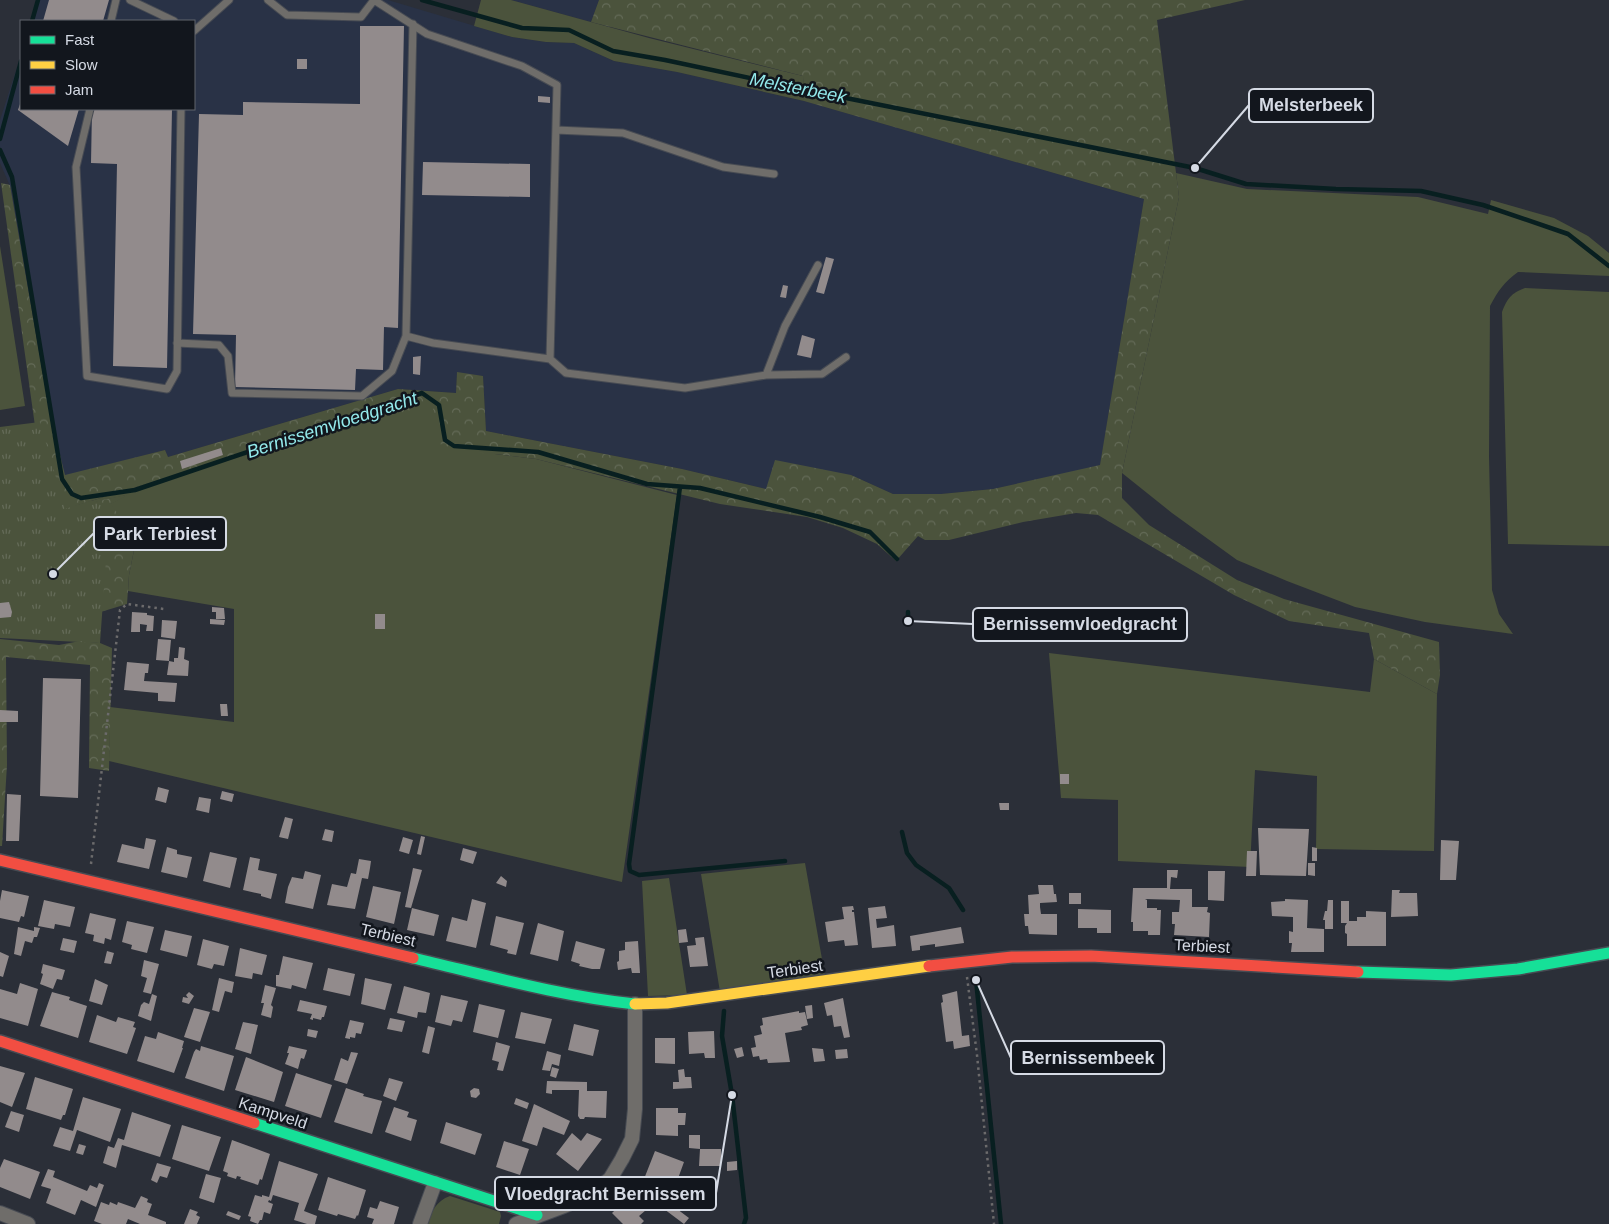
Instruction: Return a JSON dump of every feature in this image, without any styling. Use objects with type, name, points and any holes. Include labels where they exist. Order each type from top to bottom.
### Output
[{"type":"street","name":"Terbiest","points":[[0,860],[557,992],[635,1004],[667,1003],[966,961],[1012,957],[1091,956],[1395,974],[1451,975],[1518,969],[1609,954]]},
{"type":"street","points":[[516,1224],[592,1194],[610,1179],[632,1139],[635,1109],[635,1004]]},
{"type":"street","name":"Kampveld","points":[[0,1041],[537,1215]]},
{"type":"street","points":[[420,1224],[435,1183]]},
{"type":"street","points":[[0,1213],[28,1224]]},
{"type":"lane","points":[[111,20],[116,0]]},
{"type":"lane","points":[[130,0],[172,20]]},
{"type":"lane","points":[[195,31],[229,0]]},
{"type":"lane","points":[[268,0],[287,15],[361,17],[374,0],[427,34],[522,66],[557,85],[550,359]]},
{"type":"lane","points":[[178,344],[219,345],[228,356],[232,393],[362,396],[392,371],[406,336],[412,24]]},
{"type":"lane","points":[[90,110],[76,167],[87,376],[167,389],[177,371],[181,110]]},
{"type":"lane","points":[[556,130],[623,133],[723,166],[774,174]]},
{"type":"lane","points":[[766,375],[785,326],[818,265]]},
{"type":"lane","points":[[406,336],[434,343],[550,359],[566,373],[685,388],[766,375],[822,374],[846,357]]},
{"type":"path","points":[[90,881],[120,610],[127,604],[164,609]]},
{"type":"path","points":[[966,961],[978,1055],[994,1224]]},
{"type":"shaded area","points":[[39,0],[388,0],[512,37],[546,42],[574,43],[614,61],[677,72],[804,101],[1144,199],[1100,466],[993,489],[941,494],[893,494],[851,475],[766,489],[682,469],[486,431],[483,376],[457,373],[456,393],[398,389],[168,457],[165,450],[64,476],[50,415],[10,186],[0,163],[0,120],[20,58],[20,110],[195,110],[195,20],[32,20]]},
{"type":"shaded area","points":[[511,0],[599,0],[591,22]]},
{"type":"green space","points":[[481,0],[511,0],[649,38],[803,76],[804,101],[677,72],[614,61],[574,43],[546,42],[512,37],[474,26]]},
{"type":"green space","points":[[599,0],[1245,0],[1157,20],[1179,197],[1122,473],[1122,498],[1149,525],[1237,580],[1284,599],[1439,642],[1440,675],[1437,694],[1374,659],[1369,633],[1289,621],[1234,595],[1098,515],[1076,513],[1023,522],[949,540],[925,540],[918,536],[896,561],[877,544],[843,528],[807,517],[720,504],[536,459],[442,450],[432,404],[175,475],[75,506],[130,494],[111,504],[136,540],[129,575],[127,604],[84,617],[35,426],[1,183],[10,185],[50,415],[65,475],[165,450],[168,457],[398,389],[456,393],[457,372],[483,376],[486,431],[682,469],[766,489],[775,460],[851,475],[893,494],[941,494],[993,489],[1100,465],[1144,199],[804,101],[803,76],[591,22]]},
{"type":"green space","points":[[1176,173],[1247,189],[1418,197],[1488,214],[1491,200],[1554,218],[1588,236],[1609,253],[1609,276],[1518,272],[1502,287],[1490,306],[1489,456],[1492,590],[1499,614],[1513,634],[1425,622],[1355,607],[1287,581],[1237,560],[1172,513],[1122,473],[1179,197]]},
{"type":"green space","points":[[0,246],[25,406],[0,410]]},
{"type":"green space","points":[[1525,288],[1609,292],[1609,546],[1508,544],[1502,312],[1510,297]]},
{"type":"green space","points":[[432,403],[495,454],[536,459],[677,495],[622,882],[109,761],[110,707],[234,722],[234,609],[128,591],[136,540],[110,504],[127,495],[65,509],[175,475]]},
{"type":"green space","points":[[40,422],[65,509],[90,501],[110,504],[100,643],[0,638],[0,427]]},
{"type":"green space","points":[[0,639],[59,645],[80,641],[100,643],[112,648],[109,771],[89,768],[90,665],[6,657],[7,765],[2,846],[0,846]]},
{"type":"green space","points":[[1049,653],[1370,692],[1374,659],[1437,694],[1434,851],[1316,849],[1317,776],[1255,770],[1250,867],[1118,861],[1118,800],[1061,798]]},
{"type":"green space","points":[[805,863],[825,976],[720,992],[701,874]]},
{"type":"green space","points":[[669,878],[687,995],[648,996],[642,881]]},
{"type":"green space","points":[[450,1196],[500,1212],[499,1224],[427,1224],[438,1204]]},
{"type":"building","points":[[49,0],[109,0],[103,20],[43,20]]},
{"type":"building","points":[[360,26],[404,26],[398,328],[384,327],[383,370],[356,369],[355,390],[235,387],[236,335],[193,334],[199,114],[243,115],[243,102],[360,104]]},
{"type":"building","points":[[297,59],[307,59],[307,69],[297,69]]},
{"type":"building","points":[[538,96],[550,97],[550,103],[538,102]]},
{"type":"building","points":[[20,104],[20,110],[79,110],[68,146],[18,110]]},
{"type":"building","points":[[92,110],[172,110],[167,368],[113,366],[117,164],[91,163]]},
{"type":"building","points":[[423,162],[530,164],[530,197],[422,195]]},
{"type":"building","points":[[826,257],[834,259],[824,294],[816,292]]},
{"type":"building","points":[[783,285],[788,286],[786,298],[780,297]]},
{"type":"building","points":[[802,335],[815,339],[811,358],[797,355]]},
{"type":"building","points":[[421,356],[420,375],[413,374],[413,357]]},
{"type":"building","points":[[221,448],[223,455],[182,469],[180,461]]},
{"type":"building","points":[[9,602],[12,612],[11,617],[0,618],[0,603]]},
{"type":"building","points":[[212,607],[224,608],[225,619],[216,619],[216,612],[212,612]]},
{"type":"building","points":[[132,612],[147,613],[147,615],[154,616],[153,631],[146,631],[147,625],[140,624],[140,632],[131,632]]},
{"type":"building","points":[[375,614],[385,614],[385,629],[375,629]]},
{"type":"building","points":[[210,619],[225,620],[224,625],[210,624]]},
{"type":"building","points":[[162,620],[177,621],[175,639],[161,637]]},
{"type":"building","points":[[158,639],[171,640],[169,661],[156,660]]},
{"type":"building","points":[[179,647],[185,648],[184,659],[189,661],[188,676],[167,675],[169,661],[174,662],[174,658],[178,658]]},
{"type":"building","points":[[127,662],[149,664],[148,673],[145,673],[144,681],[177,683],[175,702],[158,701],[158,693],[124,690]]},
{"type":"building","points":[[43,678],[81,679],[78,798],[40,796]]},
{"type":"building","points":[[220,704],[227,704],[228,716],[221,716]]},
{"type":"building","points":[[0,710],[18,711],[18,722],[0,722]]},
{"type":"building","points":[[1060,774],[1069,774],[1069,784],[1060,784]]},
{"type":"building","points":[[158,787],[169,790],[166,803],[155,800]]},
{"type":"building","points":[[222,791],[234,794],[232,802],[220,799]]},
{"type":"building","points":[[7,794],[21,795],[19,841],[6,841]]},
{"type":"building","points":[[199,797],[211,799],[209,813],[196,810]]},
{"type":"building","points":[[999,803],[1009,803],[1009,810],[1000,810]]},
{"type":"building","points":[[285,817],[293,819],[288,839],[279,837]]},
{"type":"building","points":[[1258,828],[1309,829],[1306,876],[1260,875]]},
{"type":"building","points":[[325,829],[334,831],[332,842],[322,840]]},
{"type":"building","points":[[421,836],[425,837],[421,855],[417,854]]},
{"type":"building","points":[[403,837],[413,840],[409,854],[399,851]]},
{"type":"building","points":[[146,838],[156,840],[149,869],[117,862],[122,844],[144,849]]},
{"type":"building","points":[[1441,840],[1459,841],[1456,880],[1440,880]]},
{"type":"building","points":[[167,847],[177,850],[177,854],[192,857],[187,878],[161,872]]},
{"type":"building","points":[[1312,847],[1317,848],[1317,861],[1312,861]]},
{"type":"building","points":[[463,848],[477,852],[473,864],[460,860]]},
{"type":"building","points":[[1247,851],[1257,851],[1256,876],[1246,876]]},
{"type":"building","points":[[210,852],[237,858],[230,888],[203,881]]},
{"type":"building","points":[[250,857],[260,859],[258,870],[277,874],[271,899],[261,896],[261,894],[243,890]]},
{"type":"building","points":[[359,859],[371,861],[368,879],[362,878],[355,909],[327,905],[332,884],[347,887],[351,873],[356,874]]},
{"type":"building","points":[[1308,863],[1315,863],[1315,876],[1308,875]]},
{"type":"building","points":[[413,868],[422,870],[411,908],[405,907]]},
{"type":"building","points":[[1167,870],[1178,870],[1177,878],[1171,877],[1170,889],[1192,889],[1192,907],[1208,907],[1207,912],[1210,913],[1209,937],[1174,935],[1175,924],[1172,924],[1172,912],[1179,912],[1180,900],[1145,899],[1147,900],[1147,908],[1161,910],[1160,935],[1148,935],[1148,931],[1133,931],[1133,922],[1131,922],[1133,888],[1167,888]]},
{"type":"building","points":[[305,871],[321,875],[313,909],[285,903],[292,877],[303,879]]},
{"type":"building","points":[[1208,871],[1225,871],[1224,901],[1208,900]]},
{"type":"building","points":[[501,876],[507,881],[506,887],[496,883]]},
{"type":"building","points":[[1038,885],[1053,885],[1057,902],[1040,903],[1040,907],[1041,914],[1057,914],[1057,935],[1029,934],[1028,926],[1025,926],[1024,914],[1029,914],[1028,895],[1039,894]]},
{"type":"building","points":[[373,886],[401,892],[394,924],[366,917]]},
{"type":"building","points":[[2,890],[29,896],[24,917],[21,916],[19,922],[0,918]]},
{"type":"building","points":[[1392,890],[1400,890],[1399,893],[1417,893],[1418,916],[1391,917]]},
{"type":"building","points":[[1069,893],[1081,893],[1081,904],[1069,904]]},
{"type":"building","points":[[472,899],[486,903],[476,948],[446,941],[452,917],[467,921]]},
{"type":"building","points":[[1285,899],[1308,900],[1307,928],[1324,929],[1324,952],[1291,952],[1292,943],[1289,943],[1289,931],[1293,932],[1293,917],[1272,916],[1271,902],[1285,901]]},
{"type":"building","points":[[44,900],[75,907],[70,927],[55,924],[54,929],[38,926]]},
{"type":"building","points":[[1328,900],[1333,900],[1333,929],[1325,929],[1325,920],[1323,920],[1325,911],[1327,911]]},
{"type":"building","points":[[1341,901],[1349,901],[1349,921],[1357,921],[1357,917],[1366,917],[1366,911],[1386,912],[1386,946],[1347,946],[1345,926],[1347,923],[1341,923]]},
{"type":"building","points":[[853,906],[854,910],[852,912],[854,912],[858,945],[845,946],[844,940],[828,942],[825,922],[844,919],[842,907]]},
{"type":"building","points":[[885,906],[887,918],[876,919],[877,928],[894,925],[896,946],[872,948],[868,908]]},
{"type":"building","points":[[412,908],[439,915],[434,936],[407,930]]},
{"type":"building","points":[[1078,909],[1111,910],[1111,933],[1097,933],[1097,928],[1078,928]]},
{"type":"building","points":[[90,913],[116,919],[111,940],[105,938],[104,944],[93,941],[94,935],[85,933]]},
{"type":"building","points":[[496,916],[524,923],[516,955],[507,953],[508,950],[490,945]]},
{"type":"building","points":[[127,921],[154,927],[147,953],[131,949],[132,945],[122,942]]},
{"type":"building","points":[[538,923],[564,931],[558,961],[530,954]]},
{"type":"building","points":[[18,927],[34,931],[34,927],[40,928],[37,937],[34,937],[32,943],[25,941],[21,956],[14,954]]},
{"type":"building","points":[[961,927],[964,943],[935,947],[935,944],[920,946],[920,950],[912,951],[910,936]]},
{"type":"building","points":[[686,929],[688,942],[679,943],[678,930]]},
{"type":"building","points":[[165,930],[192,936],[187,957],[160,950]]},
{"type":"building","points":[[704,937],[708,966],[690,967],[687,946],[696,945],[695,938]]},
{"type":"building","points":[[63,938],[77,941],[74,953],[60,950]]},
{"type":"building","points":[[203,939],[229,946],[224,966],[214,964],[212,969],[197,965]]},
{"type":"building","points":[[576,941],[605,949],[600,969],[579,966],[580,964],[571,961]]},
{"type":"building","points":[[638,941],[640,973],[632,973],[631,968],[618,970],[619,951],[625,950],[625,942]]},
{"type":"building","points":[[240,948],[267,955],[262,975],[253,973],[252,979],[235,976]]},
{"type":"building","points":[[107,951],[114,953],[111,964],[104,963]]},
{"type":"building","points":[[0,952],[9,956],[3,977],[0,976]]},
{"type":"building","points":[[283,956],[313,963],[306,989],[292,985],[291,989],[276,986],[276,975],[279,975]]},
{"type":"building","points":[[144,960],[159,964],[151,994],[143,992],[147,978],[141,976]]},
{"type":"building","points":[[43,964],[65,970],[62,980],[57,979],[53,989],[40,984]]},
{"type":"building","points":[[328,968],[355,974],[350,996],[323,990]]},
{"type":"building","points":[[219,978],[234,982],[232,993],[225,991],[219,1012],[212,1010]]},
{"type":"building","points":[[365,978],[392,984],[385,1010],[361,1004]]},
{"type":"building","points":[[95,979],[108,985],[102,1005],[89,1001]]},
{"type":"building","points":[[20,983],[38,989],[28,1026],[0,1018],[0,989],[17,994]]},
{"type":"building","points":[[265,985],[276,988],[271,1005],[273,1007],[271,1018],[261,1015],[264,1003],[261,1003]]},
{"type":"building","points":[[404,986],[430,993],[426,1013],[418,1012],[417,1018],[397,1013]]},
{"type":"building","points":[[957,991],[962,1036],[969,1035],[970,1046],[954,1049],[953,1041],[946,1042],[941,1003],[943,1002],[942,995]]},
{"type":"building","points":[[52,992],[70,997],[69,1000],[87,1006],[78,1038],[40,1026]]},
{"type":"building","points":[[189,992],[194,996],[189,1004],[182,1002],[183,997],[188,998],[186,995]]},
{"type":"building","points":[[152,994],[157,996],[151,1021],[138,1016],[141,1005],[144,1002],[149,1004]]},
{"type":"building","points":[[441,995],[468,1001],[462,1022],[453,1020],[451,1026],[435,1022]]},
{"type":"building","points":[[843,998],[850,1037],[844,1038],[841,1026],[834,1027],[832,1015],[827,1016],[824,1003]]},
{"type":"building","points":[[300,1000],[327,1006],[324,1017],[321,1020],[313,1018],[313,1020],[310,1019],[312,1014],[297,1011]]},
{"type":"building","points":[[479,1004],[505,1010],[498,1038],[473,1032]]},
{"type":"building","points":[[812,1005],[813,1018],[807,1019],[805,1006]]},
{"type":"building","points":[[194,1008],[210,1012],[200,1042],[184,1037]]},
{"type":"building","points":[[799,1011],[799,1013],[805,1012],[808,1025],[801,1027],[802,1030],[785,1033],[790,1062],[768,1063],[767,1059],[760,1060],[759,1056],[753,1057],[751,1048],[756,1047],[754,1036],[762,1034],[760,1026],[763,1025],[762,1018]]},
{"type":"building","points":[[521,1012],[552,1019],[545,1044],[515,1038]]},
{"type":"building","points":[[97,1015],[116,1022],[118,1017],[135,1022],[133,1027],[136,1028],[127,1054],[89,1042]]},
{"type":"building","points":[[390,1018],[405,1021],[402,1032],[387,1029]]},
{"type":"building","points":[[350,1020],[364,1023],[361,1034],[356,1033],[355,1038],[350,1037],[350,1039],[345,1038]]},
{"type":"building","points":[[243,1022],[258,1025],[251,1054],[235,1049]]},
{"type":"building","points":[[574,1024],[599,1030],[593,1056],[568,1050]]},
{"type":"building","points":[[428,1026],[435,1028],[429,1054],[422,1052]]},
{"type":"building","points":[[308,1029],[318,1031],[316,1038],[307,1036]]},
{"type":"building","points":[[714,1031],[715,1058],[705,1058],[704,1053],[689,1054],[688,1032]]},
{"type":"building","points":[[158,1032],[184,1041],[174,1073],[137,1061],[145,1036],[156,1039]]},
{"type":"building","points":[[655,1038],[675,1038],[675,1064],[655,1063]]},
{"type":"building","points":[[496,1042],[510,1046],[503,1071],[497,1070],[499,1062],[492,1060]]},
{"type":"building","points":[[201,1046],[234,1056],[224,1091],[185,1078],[194,1052],[196,1049],[200,1051]]},
{"type":"building","points":[[289,1046],[307,1050],[304,1059],[301,1058],[298,1069],[285,1064],[289,1053],[287,1053]]},
{"type":"building","points":[[742,1047],[744,1056],[737,1058],[734,1049]]},
{"type":"building","points":[[812,1048],[823,1049],[825,1061],[814,1062]]},
{"type":"building","points":[[847,1049],[848,1058],[836,1059],[835,1050]]},
{"type":"building","points":[[547,1051],[561,1055],[559,1066],[552,1064],[550,1071],[542,1070]]},
{"type":"building","points":[[351,1052],[358,1053],[347,1084],[334,1080],[341,1058],[348,1061]]},
{"type":"building","points":[[246,1057],[283,1072],[274,1102],[235,1090]]},
{"type":"building","points":[[0,1066],[25,1073],[12,1107],[0,1102]]},
{"type":"building","points":[[552,1067],[559,1069],[556,1078],[550,1076]]},
{"type":"building","points":[[684,1069],[685,1077],[691,1077],[692,1088],[673,1089],[673,1082],[679,1082],[678,1070]]},
{"type":"building","points":[[296,1073],[332,1085],[321,1118],[285,1106]]},
{"type":"building","points":[[35,1077],[73,1089],[65,1115],[63,1115],[61,1120],[26,1109]]},
{"type":"building","points":[[389,1078],[403,1082],[396,1101],[383,1096]]},
{"type":"building","points":[[547,1081],[587,1082],[587,1091],[607,1091],[606,1118],[585,1117],[580,1119],[578,1116],[579,1090],[552,1090],[552,1094],[546,1093]]},
{"type":"building","points":[[346,1088],[364,1094],[363,1096],[382,1101],[372,1134],[334,1122]]},
{"type":"building","points":[[474,1088],[479,1089],[480,1094],[476,1098],[471,1097],[470,1091]]},
{"type":"building","points":[[83,1097],[121,1109],[110,1142],[77,1130],[70,1151],[53,1146],[60,1127],[73,1131]]},
{"type":"building","points":[[516,1098],[529,1103],[527,1109],[514,1104]]},
{"type":"building","points":[[534,1104],[570,1121],[564,1135],[543,1127],[537,1146],[522,1141]]},
{"type":"building","points":[[394,1107],[409,1112],[407,1117],[417,1120],[411,1141],[385,1132]]},
{"type":"building","points":[[656,1108],[678,1108],[678,1113],[686,1113],[685,1125],[678,1125],[678,1136],[656,1135]]},
{"type":"building","points":[[11,1111],[24,1115],[19,1132],[5,1127]]},
{"type":"building","points":[[132,1112],[171,1125],[160,1157],[122,1145],[116,1168],[103,1163],[108,1146],[114,1148],[118,1138],[124,1140]]},
{"type":"building","points":[[446,1122],[482,1134],[475,1155],[440,1143]]},
{"type":"building","points":[[182,1125],[221,1137],[209,1171],[172,1159]]},
{"type":"building","points":[[572,1133],[581,1141],[587,1133],[602,1139],[578,1171],[556,1154]]},
{"type":"building","points":[[689,1135],[700,1135],[700,1149],[689,1148]]},
{"type":"building","points":[[232,1140],[270,1154],[262,1180],[260,1179],[258,1185],[240,1179],[241,1177],[237,1176],[236,1179],[227,1176],[228,1173],[223,1171]]},
{"type":"building","points":[[504,1141],[529,1149],[520,1175],[496,1167]]},
{"type":"building","points":[[79,1144],[86,1146],[83,1155],[76,1153]]},
{"type":"building","points":[[700,1149],[721,1149],[721,1166],[699,1166]]},
{"type":"building","points":[[655,1151],[684,1162],[676,1184],[665,1180],[662,1187],[644,1179]]},
{"type":"building","points":[[4,1159],[40,1172],[30,1199],[0,1187],[0,1168]]},
{"type":"building","points":[[279,1161],[318,1174],[304,1211],[317,1216],[315,1224],[294,1220],[299,1203],[273,1195],[271,1201],[269,1200],[268,1202],[273,1204],[270,1214],[264,1212],[262,1220],[258,1224],[250,1221],[251,1217],[248,1216],[255,1195],[269,1197]]},
{"type":"building","points":[[737,1161],[737,1170],[727,1171],[727,1162]]},
{"type":"building","points":[[157,1163],[171,1167],[167,1178],[160,1176],[157,1183],[151,1180]]},
{"type":"building","points":[[48,1169],[55,1171],[53,1177],[87,1191],[90,1185],[97,1188],[99,1183],[104,1185],[96,1207],[81,1200],[75,1215],[46,1203],[51,1189],[41,1186]]},
{"type":"building","points":[[206,1174],[221,1178],[214,1203],[199,1198]]},
{"type":"building","points":[[328,1177],[366,1190],[358,1216],[355,1219],[318,1210]]},
{"type":"building","points":[[632,1194],[646,1210],[639,1216],[644,1221],[641,1224],[623,1224],[612,1213]]},
{"type":"building","points":[[141,1196],[148,1199],[147,1202],[152,1204],[148,1215],[166,1222],[166,1224],[140,1224],[128,1219],[126,1224],[102,1224],[94,1221],[101,1202],[109,1205],[110,1202],[117,1205],[118,1202],[135,1208]]},
{"type":"building","points":[[380,1201],[399,1207],[394,1224],[372,1224],[374,1219],[367,1217],[370,1207],[377,1209]]},
{"type":"building","points":[[669,1203],[689,1218],[684,1224],[664,1209]]},
{"type":"building","points":[[190,1209],[198,1212],[196,1215],[200,1217],[197,1224],[184,1224]]},
{"type":"building","points":[[228,1211],[241,1216],[239,1220],[226,1215]]},
{"type":"waterway","name":"Bernissemvloedgracht","points":[[32,20],[38,0]]},
{"type":"waterway","name":"Melsterbeek","points":[[422,0],[522,28],[569,30],[613,51],[1195,168],[1246,184],[1421,191],[1483,205],[1568,234],[1609,266]]},
{"type":"waterway","name":"Bernissemvloedgracht","points":[[0,139],[20,65]]},
{"type":"waterway","name":"Bernissemvloedgracht","points":[[0,150],[12,177],[62,479],[72,494],[81,498],[135,490],[422,393],[439,405],[445,440],[454,446],[538,452],[647,484],[700,488],[820,517],[870,532],[897,559]]},
{"type":"waterway","points":[[680,487],[629,864],[630,871],[639,875],[785,861]]},
{"type":"waterway","name":"Bernissemvloedgracht","points":[[908,612],[908,621]]},
{"type":"waterway","name":"Bernissemvloedgracht","points":[[902,832],[907,853],[916,865],[949,888],[963,910]]},
{"type":"waterway","points":[[976,980],[1001,1224]]},
{"type":"waterway","points":[[724,1011],[722,1036],[732,1095],[746,1218],[744,1224]]},
{"type":"traffic: fast","points":[[1358,972],[1451,975],[1518,969],[1609,953]]},
{"type":"traffic: fast","points":[[413,958],[579,996],[635,1004]]},
{"type":"traffic: fast","points":[[254,1123],[537,1215]]},
{"type":"traffic: slow","points":[[635,1004],[667,1003],[929,966]]},
{"type":"traffic: jam","points":[[0,860],[413,958]]},
{"type":"traffic: jam","points":[[929,966],[1012,957],[1091,956],[1358,972]]},
{"type":"traffic: jam","points":[[0,1041],[254,1123]]},
{"type":"place","name":"Melsterbeek","points":[[1195,168]]},
{"type":"place","name":"Park Terbiest","points":[[53,574]]},
{"type":"place","name":"Bernissemvloedgracht","points":[[908,621]]},
{"type":"place","name":"Bernissembeek","points":[[976,980]]},
{"type":"place","name":"Vloedgracht Bernissem","points":[[732,1095]]}]
